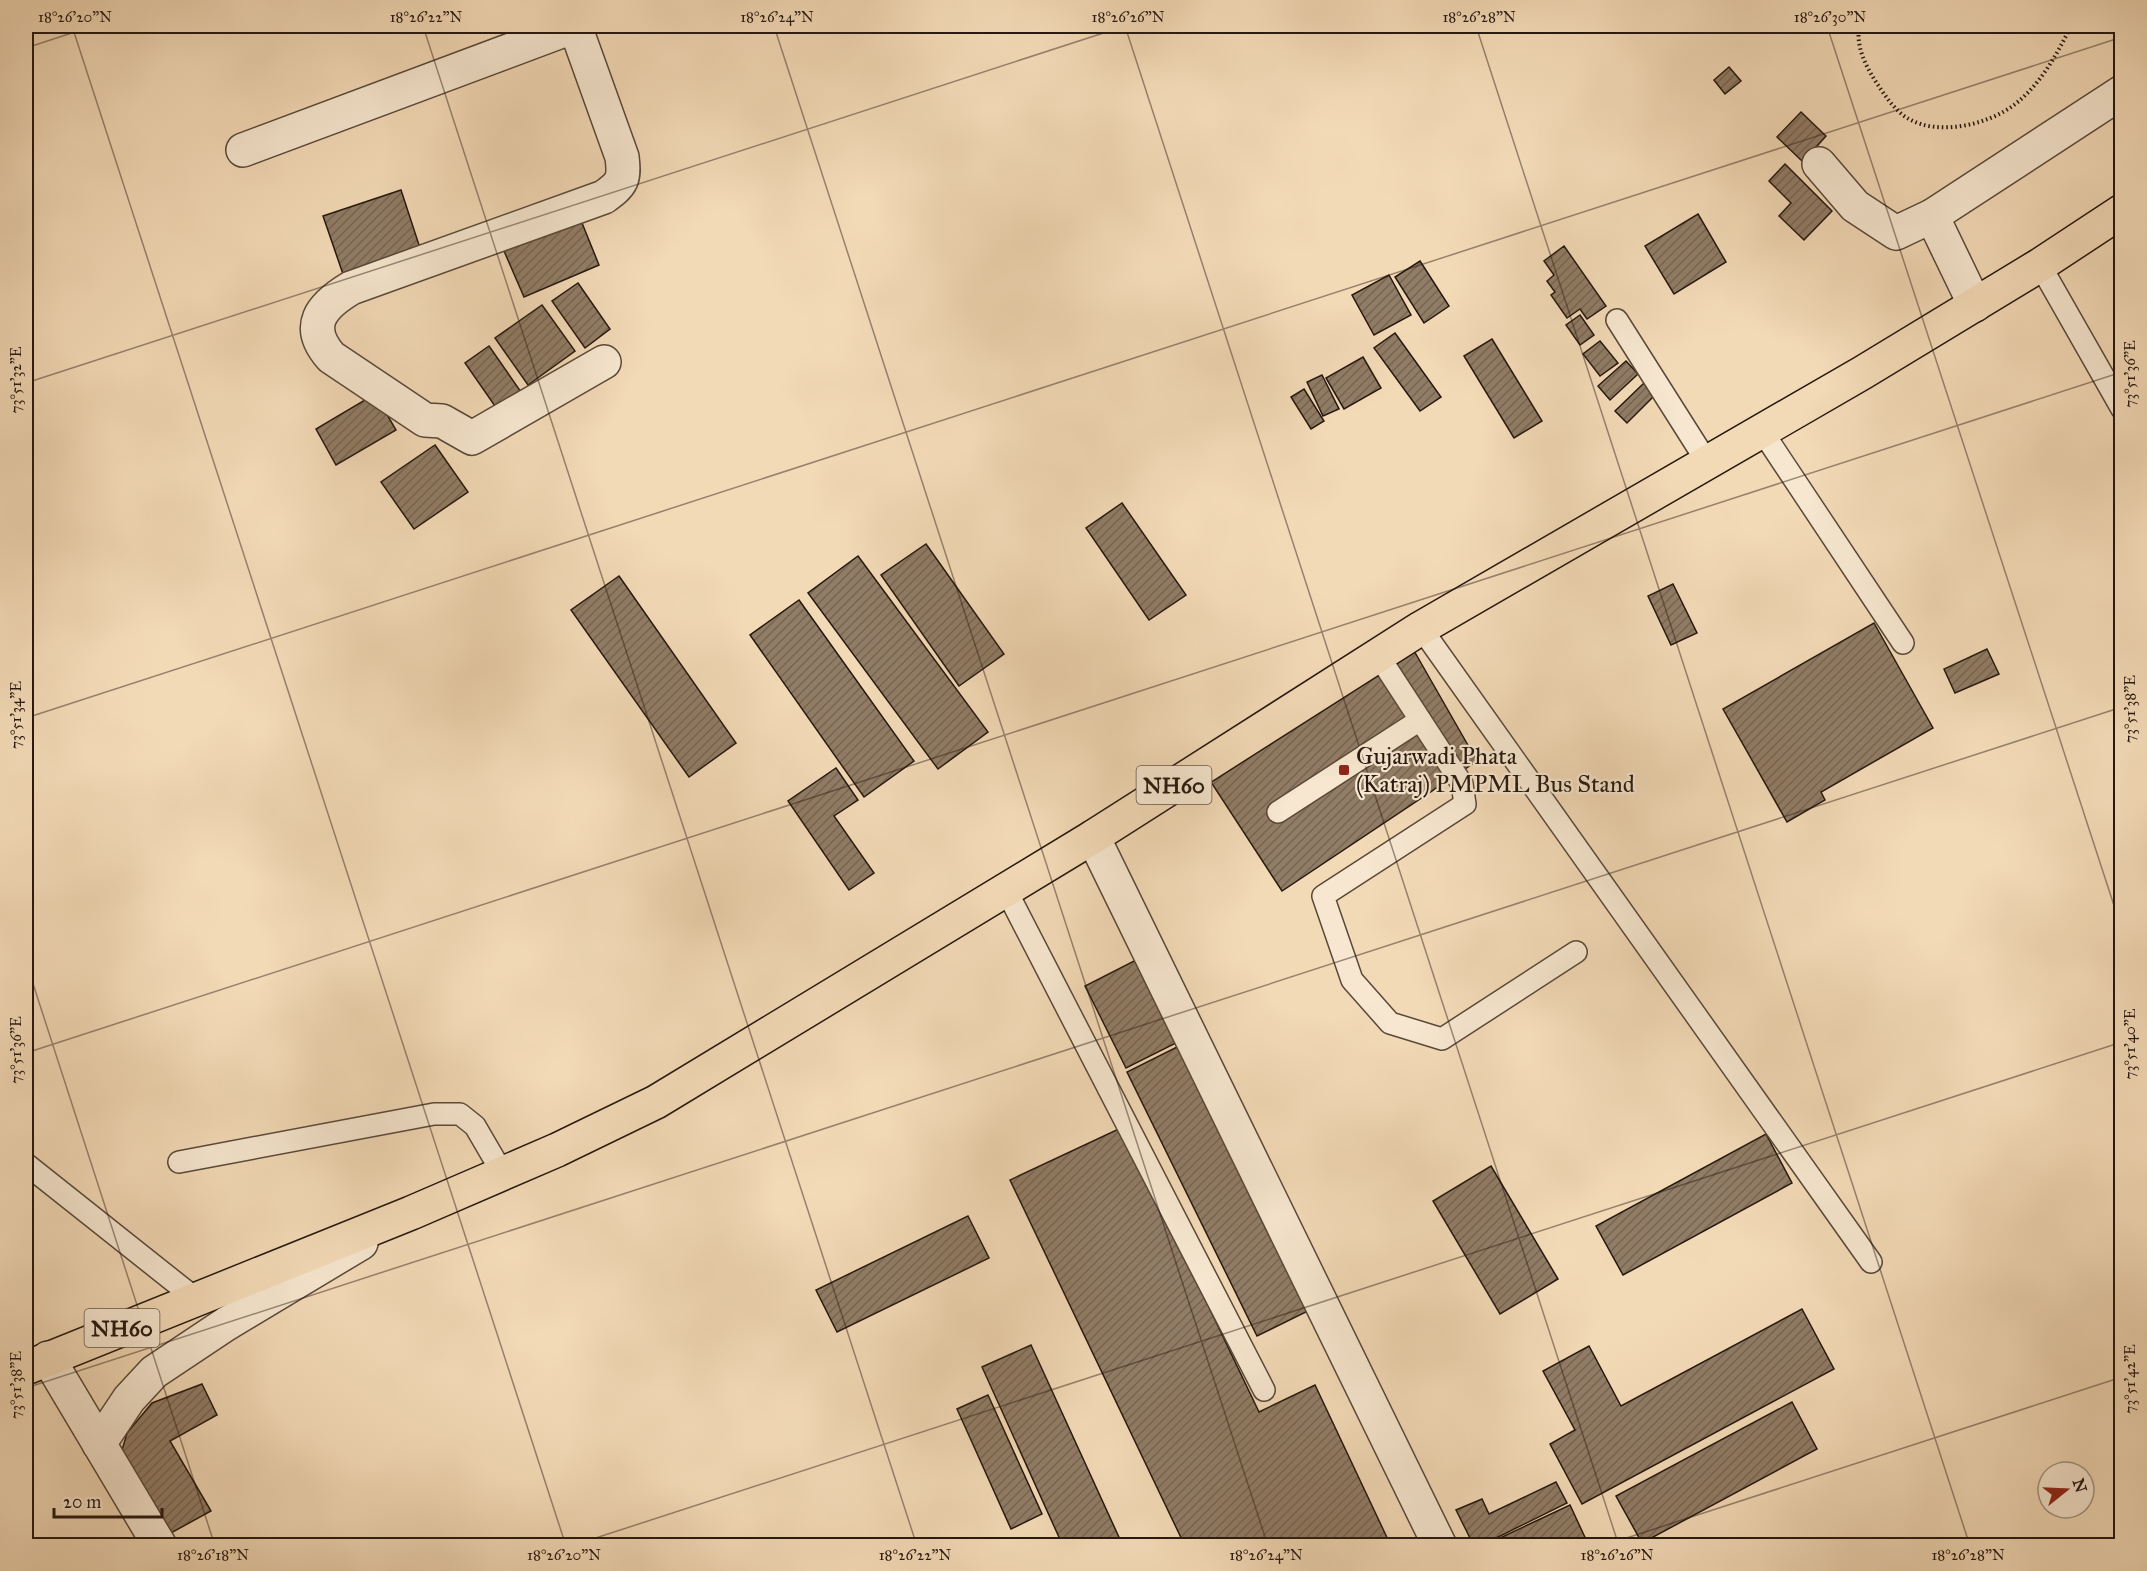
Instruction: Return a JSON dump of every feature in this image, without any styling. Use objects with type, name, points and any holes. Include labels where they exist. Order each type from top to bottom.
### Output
[{"type":"highway","name":"NH60","points":[[37,1363],[411,1213],[557,1150],[656,1102],[1094,837],[1421,628],[1975,305],[2121,211]]},
{"type":"street","points":[[243,150],[575,26],[622,157],[624,173],[619,186],[604,197],[351,288],[333,299],[321,315],[316,331],[321,346],[331,357],[425,420],[442,421],[472,438],[604,362]]},
{"type":"street","points":[[1819,164],[1855,206],[1896,233],[1932,216],[2121,92]]},
{"type":"street","points":[[1932,216],[1975,305]]},
{"type":"street","points":[[1094,837],[1440,1545]]},
{"type":"street","points":[[99,1444],[129,1399],[154,1372],[226,1324],[411,1213]]},
{"type":"street","points":[[37,1363],[99,1444],[160,1545]]},
{"type":"lane","points":[[2040,265],[2121,409]]},
{"type":"lane","points":[[1617,320],[1707,462]]},
{"type":"lane","points":[[1762,431],[1903,643]]},
{"type":"lane","points":[[1421,628],[1871,1262]]},
{"type":"lane","points":[[1378,655],[1462,784],[1465,804],[1323,896],[1352,980],[1390,1023],[1442,1039],[1576,952]]},
{"type":"lane","points":[[1278,812],[1420,720]]},
{"type":"lane","points":[[1006,890],[1264,1389]]},
{"type":"lane","points":[[179,1162],[434,1113],[460,1114],[475,1126],[503,1174]]},
{"type":"lane","points":[[26,1164],[196,1299]]},
{"type":"path","points":[[1859,26],[1857,35],[1864,64],[1890,102],[1908,118],[1927,126],[1952,127],[1984,121],[2013,106],[2034,86],[2056,58],[2068,27],[2083,26]]},
{"type":"building","points":[[1729,67],[1741,81],[1725,94],[1714,80]]},
{"type":"building","points":[[1801,112],[1826,136],[1803,162],[1777,137]]},
{"type":"building","points":[[1785,164],[1832,211],[1804,240],[1779,216],[1791,203],[1769,181]]},
{"type":"building","points":[[401,190],[420,248],[343,274],[323,216]]},
{"type":"building","points":[[1698,214],[1726,262],[1674,294],[1645,246]]},
{"type":"building","points":[[580,218],[599,265],[524,297],[504,251]]},
{"type":"building","points":[[1564,246],[1606,306],[1587,319],[1580,309],[1567,318],[1551,295],[1555,292],[1547,281],[1554,275],[1544,261]]},
{"type":"building","points":[[1420,261],[1449,306],[1424,323],[1395,277]]},
{"type":"building","points":[[1389,275],[1411,315],[1374,335],[1352,295]]},
{"type":"building","points":[[578,283],[610,329],[585,348],[552,301]]},
{"type":"building","points":[[542,305],[575,351],[528,385],[495,338]]},
{"type":"building","points":[[1580,315],[1594,335],[1580,345],[1566,325]]},
{"type":"building","points":[[1395,333],[1441,397],[1420,411],[1374,348]]},
{"type":"building","points":[[1492,339],[1542,421],[1514,438],[1464,356]]},
{"type":"building","points":[[1600,341],[1618,363],[1600,376],[1583,354]]},
{"type":"building","points":[[489,346],[521,392],[497,409],[465,363]]},
{"type":"building","points":[[1363,357],[1381,388],[1344,409],[1326,378]]},
{"type":"building","points":[[1626,361],[1638,374],[1610,400],[1598,386]]},
{"type":"building","points":[[1322,375],[1339,409],[1323,416],[1307,382]]},
{"type":"building","points":[[1644,383],[1655,395],[1627,423],[1615,411]]},
{"type":"building","points":[[1304,389],[1324,421],[1311,429],[1291,397]]},
{"type":"building","points":[[375,394],[396,430],[336,465],[316,429]]},
{"type":"building","points":[[435,445],[468,492],[414,529],[381,482]]},
{"type":"building","points":[[1122,503],[1186,595],[1149,620],[1086,528]]},
{"type":"building","points":[[926,544],[1004,654],[959,686],[881,575]]},
{"type":"building","points":[[858,556],[988,732],[938,769],[808,593]]},
{"type":"building","points":[[619,576],[736,743],[689,777],[571,610]]},
{"type":"building","points":[[1673,584],[1697,633],[1671,645],[1648,596]]},
{"type":"building","points":[[799,600],[914,761],[864,797],[750,635]]},
{"type":"building","points":[[1874,623],[1933,728],[1821,792],[1825,800],[1787,822],[1723,709]]},
{"type":"building","name":"Gujarwadi Phata (Katraj) PMPML Bus Stand","points":[[1413,649],[1477,761],[1282,891],[1209,779]]},
{"type":"building","points":[[1987,649],[1999,674],[1955,693],[1944,669]]},
{"type":"building","points":[[836,768],[858,800],[834,816],[874,873],[849,890],[788,801]]},
{"type":"building","points":[[1138,959],[1178,1042],[1126,1068],[1085,986]]},
{"type":"building","points":[[1179,1046],[1310,1310],[1257,1336],[1127,1072]]},
{"type":"building","points":[[1123,1127],[1259,1412],[1315,1385],[1391,1546],[1185,1546],[1010,1180]]},
{"type":"building","points":[[1766,1134],[1792,1183],[1623,1275],[1596,1226]]},
{"type":"building","points":[[1491,1166],[1558,1279],[1500,1314],[1433,1201]]},
{"type":"building","points":[[968,1216],[989,1258],[837,1332],[816,1290]]},
{"type":"building","points":[[1802,1309],[1834,1369],[1582,1504],[1550,1444],[1575,1430],[1543,1371],[1589,1346],[1621,1406]]},
{"type":"building","points":[[1031,1345],[1123,1546],[1063,1546],[982,1367]]},
{"type":"building","points":[[202,1384],[217,1415],[170,1441],[211,1511],[169,1534],[120,1457],[127,1433],[152,1403]]},
{"type":"building","points":[[988,1395],[1042,1514],[1011,1529],[957,1409]]},
{"type":"building","points":[[1792,1402],[1817,1449],[1642,1543],[1616,1496]]},
{"type":"building","points":[[1556,1482],[1567,1503],[1480,1546],[1474,1546],[1456,1510],[1482,1499],[1489,1514]]},
{"type":"building","points":[[1570,1505],[1589,1546],[1483,1546]]},
{"type":"place","name":"Gujarwadi Phata (Katraj) PMPML Bus Stand","points":[[1344,770]]}]
